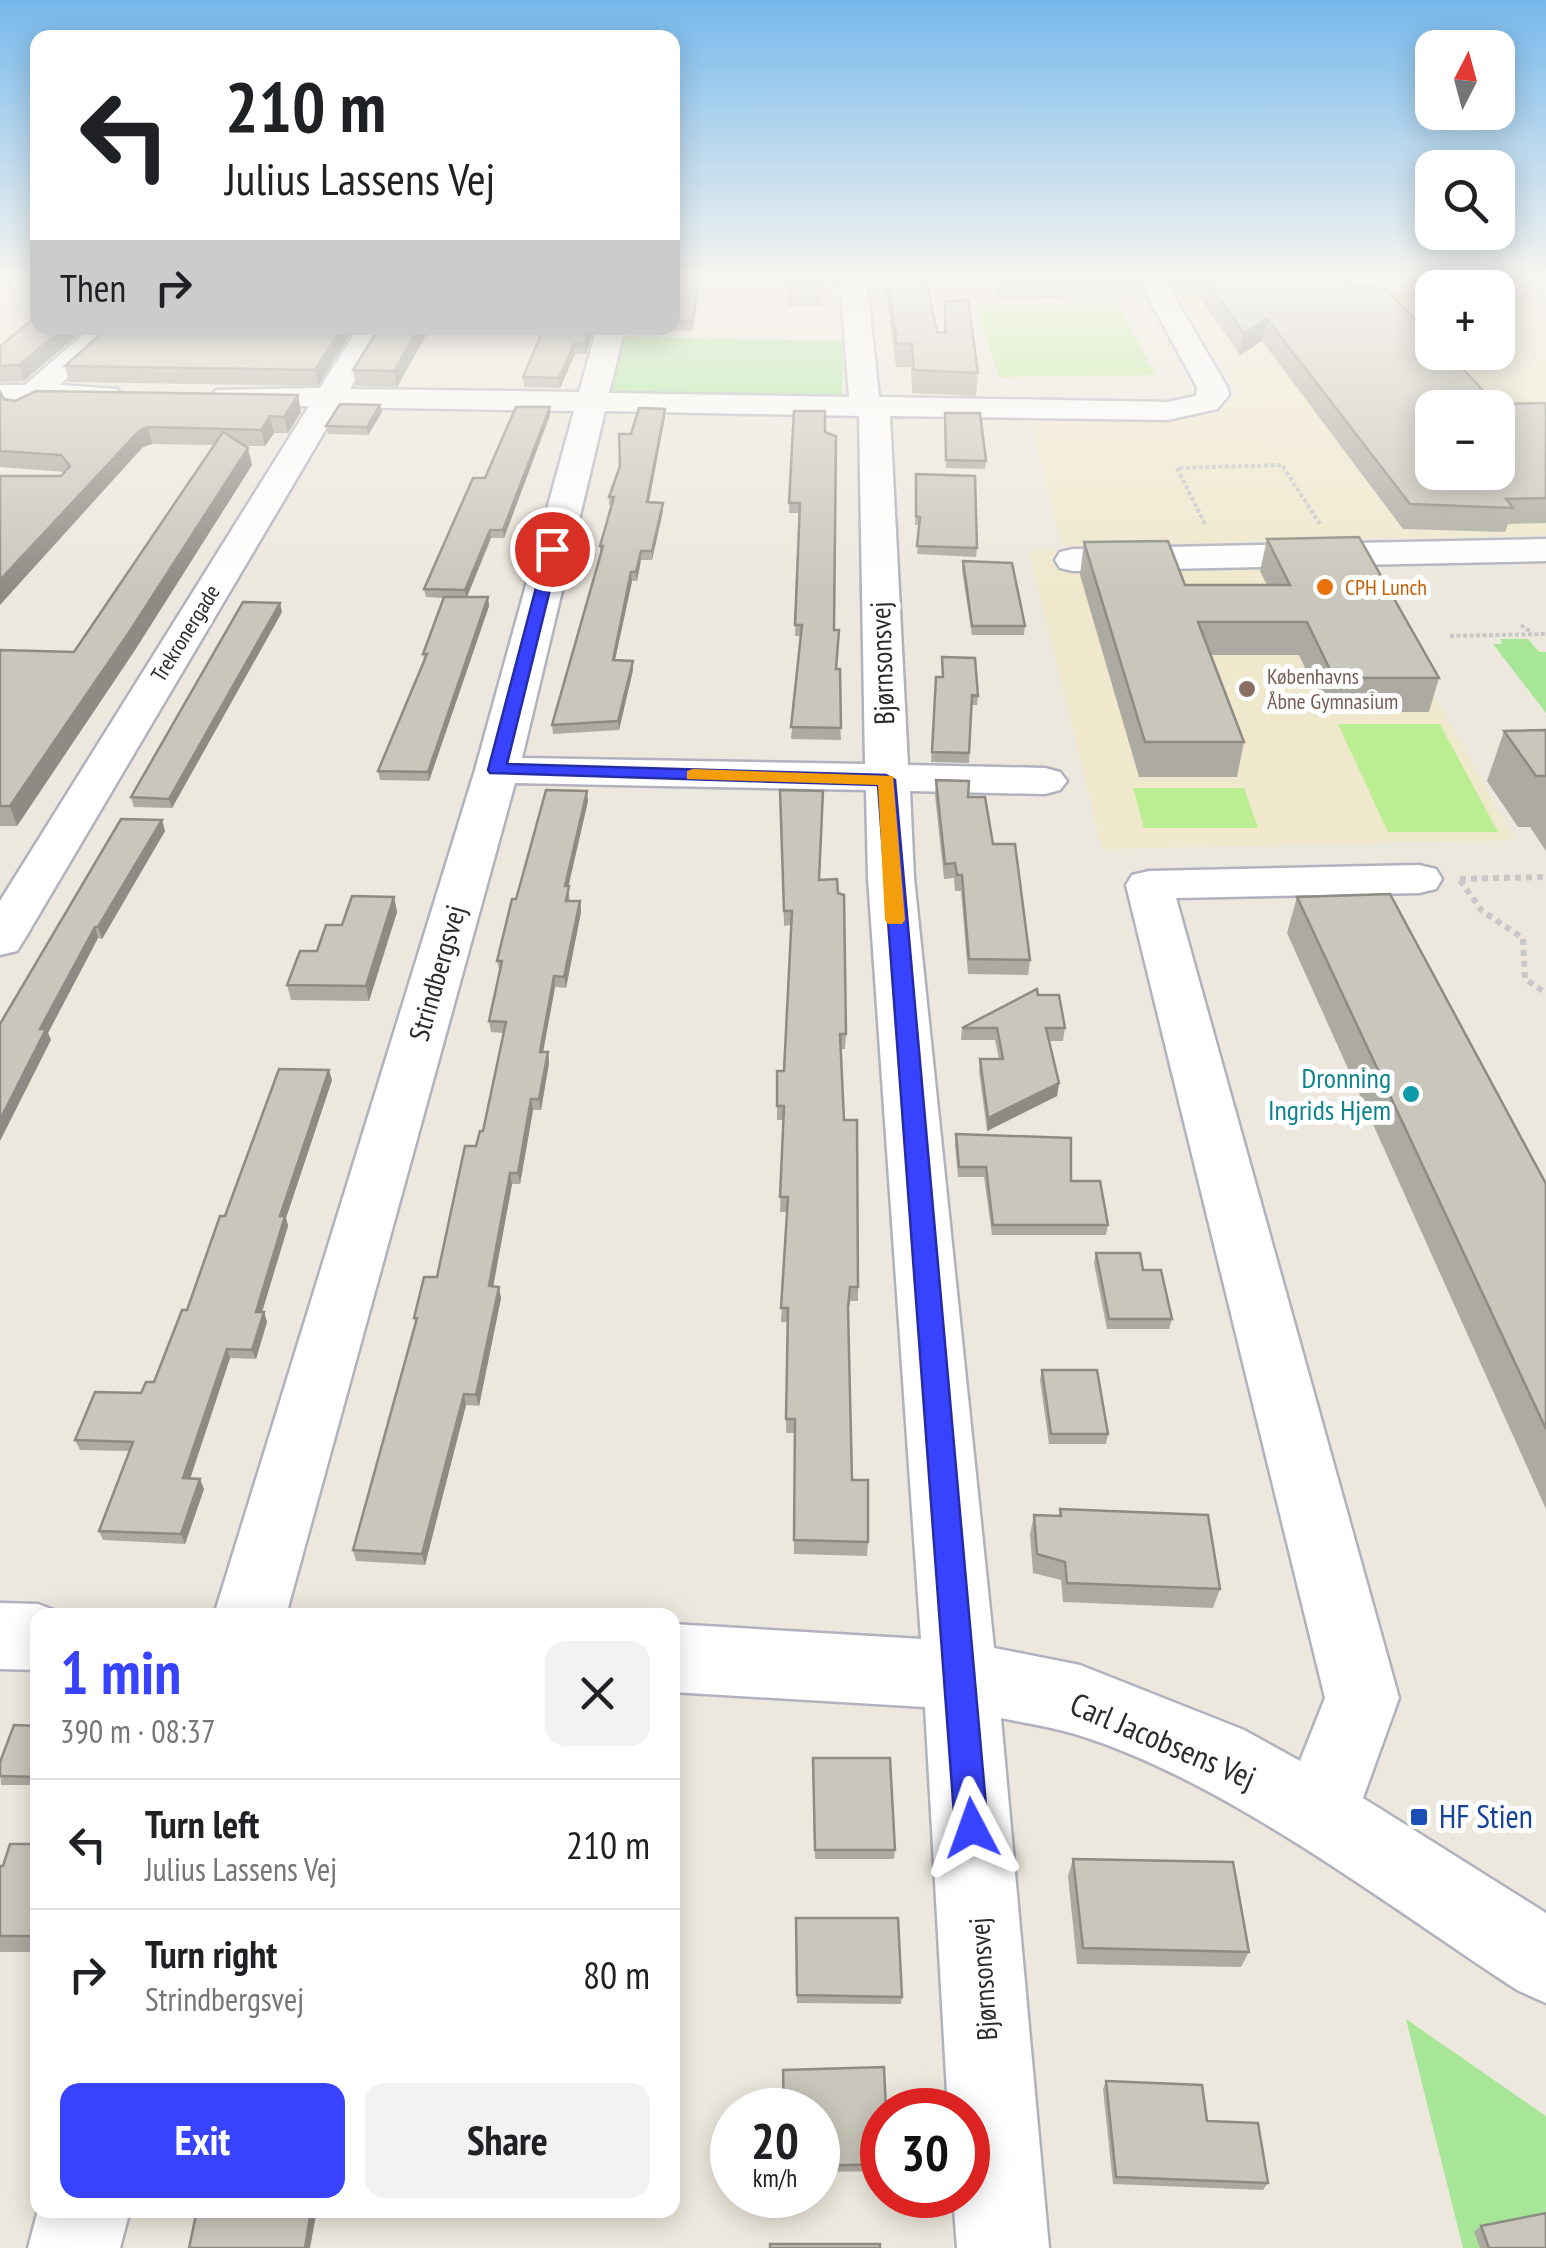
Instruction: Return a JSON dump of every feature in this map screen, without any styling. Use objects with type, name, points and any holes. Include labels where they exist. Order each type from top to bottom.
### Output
[{"type":"street","points":[[0,424],[47,382]]},
{"type":"street","name":"Trekronergade","points":[[0,940],[339,382]]},
{"type":"street","name":"Strindbergsvej","points":[[252,1608],[497,770],[596,382]]},
{"type":"street","name":"Bjørnsonsvej","points":[[863,382],[865,405],[874,415],[886,780],[1003,2248]]},
{"type":"street","points":[[199,401],[329,398],[1168,411],[1206,403],[1214,395],[1209,382]]},
{"type":"street","points":[[0,394],[131,395]]},
{"type":"street","points":[[1073,560],[1546,550]]},
{"type":"street","points":[[497,770],[1045,782]]},
{"type":"street","points":[[1318,1814],[1362,1698],[1149,885],[1439,879]]},
{"type":"street","points":[[0,1636],[30,1637]]},
{"type":"street","name":"Carl Jacobsens Vej","points":[[680,1658],[960,1676],[1080,1700],[1217,1756],[1318,1814],[1546,1961]]},
{"type":"street","points":[[74,2248],[82,2218]]},
{"type":"path","points":[[1221,556],[1177,468],[1282,465],[1322,528],[1303,528]]},
{"type":"path","points":[[1521,625],[1533,634]]},
{"type":"path","points":[[1450,636],[1546,634]]},
{"type":"path","points":[[1439,879],[1546,878]]},
{"type":"path","points":[[1439,879],[1522,938],[1525,978],[1546,992]]},
{"type":"shaded area","points":[[1233,382],[1546,382],[1546,535],[1062,546],[1029,415],[1213,413],[1240,393]]},
{"type":"shaded area","name":"Københavns Åbne Gymnasium","points":[[1349,544],[1515,840],[1102,849],[1029,551]]},
{"type":"green space","points":[[612,382],[842,382],[842,399],[608,396]]},
{"type":"green space","points":[[1500,639],[1528,639],[1539,652],[1546,652],[1546,713],[1493,644],[1502,644]]},
{"type":"green space","points":[[1338,724],[1440,724],[1498,832],[1388,832]]},
{"type":"green space","points":[[1133,788],[1244,788],[1258,828],[1144,828]]},
{"type":"green space","points":[[1406,2019],[1546,2116],[1546,2248],[1463,2248]]},
{"type":"building","points":[[1316,382],[1475,382],[1483,390],[1415,390],[1415,490],[1515,490],[1515,404],[1546,403],[1546,498],[1506,499],[1513,508],[1410,504]]},
{"type":"building","points":[[36,391],[298,395],[284,417],[270,416],[261,430],[148,427],[139,431],[0,580],[0,476],[61,476],[70,466],[61,455],[0,451],[0,392],[4,399],[15,401]]},
{"type":"building","points":[[340,404],[380,405],[367,427],[326,426]]},
{"type":"building","points":[[516,407],[550,407],[503,530],[490,530],[465,590],[424,589],[473,478],[485,478]]},
{"type":"building","points":[[639,408],[665,409],[647,502],[663,503],[652,551],[641,551],[636,572],[631,572],[613,660],[633,661],[618,721],[552,725],[603,546],[614,497],[609,497],[620,466],[619,434],[631,434]]},
{"type":"building","points":[[794,411],[825,411],[825,432],[836,436],[834,630],[839,630],[836,669],[840,669],[841,728],[791,727],[802,625],[795,625],[800,503],[789,503]]},
{"type":"building","points":[[945,413],[980,413],[986,461],[946,460]]},
{"type":"building","points":[[223,432],[248,448],[130,631],[10,806],[0,806],[0,650],[74,652]]},
{"type":"building","points":[[916,474],[975,476],[977,548],[917,546],[920,517],[916,516]]},
{"type":"building","points":[[1359,537],[1439,678],[1334,678],[1307,622],[1198,622],[1244,742],[1145,742],[1084,542],[1168,541],[1185,585],[1290,585],[1267,539]]},
{"type":"building","points":[[963,561],[1012,563],[1025,626],[972,626]]},
{"type":"building","points":[[444,597],[488,597],[428,772],[378,771],[427,654],[423,654]]},
{"type":"building","points":[[243,602],[280,603],[169,799],[131,797]]},
{"type":"building","points":[[942,657],[975,658],[978,696],[972,695],[969,753],[932,752],[936,677],[943,677]]},
{"type":"building","points":[[1546,730],[1546,776],[1536,776],[1504,731]]},
{"type":"building","points":[[936,780],[969,781],[968,797],[985,797],[993,844],[1015,844],[1030,960],[969,959],[962,875],[957,875],[955,863],[945,864]]},
{"type":"building","points":[[546,790],[587,791],[565,886],[569,886],[566,901],[580,901],[564,977],[554,976],[540,1052],[548,1052],[539,1099],[531,1099],[518,1173],[510,1173],[489,1286],[499,1287],[476,1395],[464,1394],[422,1554],[353,1550],[417,1318],[424,1277],[437,1277],[465,1146],[476,1146],[483,1131],[506,1022],[489,1021],[502,961],[497,961]]},
{"type":"building","points":[[780,790],[823,791],[819,880],[837,879],[838,893],[844,895],[846,1034],[840,1034],[844,1120],[857,1120],[858,1287],[850,1287],[848,1308],[852,1480],[868,1480],[868,1542],[794,1540],[795,1419],[786,1419],[788,1308],[781,1308],[788,1197],[780,1197],[784,1106],[777,1106],[777,1071],[784,1071],[792,911],[784,911]]},
{"type":"building","points":[[121,819],[162,820],[95,927],[40,1029],[46,1029],[0,1120],[0,1024]]},
{"type":"building","name":"Dronning Ingrids Hjem","points":[[1390,894],[1546,1184],[1546,1429],[1297,897]]},
{"type":"building","points":[[352,896],[394,897],[366,986],[287,985],[300,951],[317,951],[326,925],[342,925]]},
{"type":"building","points":[[1037,989],[1038,995],[1059,995],[1065,1028],[1046,1028],[1059,1083],[988,1118],[980,1059],[1003,1059],[997,1028],[962,1028]]},
{"type":"building","points":[[279,1069],[329,1070],[280,1216],[285,1216],[256,1312],[264,1312],[252,1350],[227,1349],[183,1478],[200,1479],[181,1534],[99,1531],[133,1442],[75,1440],[95,1392],[141,1393],[146,1382],[154,1382],[182,1310],[187,1310],[220,1216],[225,1216]]},
{"type":"building","points":[[956,1134],[1071,1138],[1071,1181],[1100,1181],[1108,1225],[993,1225],[986,1167],[959,1167]]},
{"type":"building","points":[[1096,1253],[1140,1253],[1143,1270],[1161,1270],[1172,1319],[1109,1319]]},
{"type":"building","points":[[1042,1370],[1097,1370],[1108,1434],[1051,1434]]},
{"type":"building","points":[[1060,1509],[1208,1515],[1220,1589],[1067,1583],[1065,1562],[1037,1554],[1034,1515],[1061,1516]]},
{"type":"building","points":[[14,1725],[30,1726],[30,1777],[0,1776],[0,1762]]},
{"type":"building","points":[[813,1758],[890,1758],[895,1850],[815,1850]]},
{"type":"building","points":[[10,1844],[30,1844],[30,1936],[0,1936],[3,1866]]},
{"type":"building","points":[[1073,1859],[1233,1862],[1249,1952],[1083,1948]]},
{"type":"building","points":[[796,1918],[898,1918],[902,1997],[797,1995]]},
{"type":"building","points":[[884,2067],[885,2088],[860,2088],[860,2165],[840,2165],[840,2088],[783,2088],[783,2070]]},
{"type":"building","points":[[1106,2081],[1202,2085],[1207,2121],[1258,2123],[1268,2183],[1116,2177]]},
{"type":"building","points":[[1546,2213],[1546,2248],[1489,2248],[1481,2226]]},
{"type":"building","points":[[195,2218],[310,2218],[305,2248],[189,2248]]},
{"type":"building","points":[[770,2244],[880,2244],[880,2248],[770,2248]]},
{"type":"slow traffic","points":[[693,775],[886,780],[895,920]]},
{"type":"place","name":"CPH Lunch","points":[[1325,587]]},
{"type":"place","name":"Københavns Åbne Gymnasium","points":[[1247,689]]},
{"type":"place","name":"Dronning Ingrids Hjem","points":[[1411,1094]]},
{"type":"place","name":"HF Stien","points":[[1419,1817]]},
{"type":"route","points":[[552,549],[497,770],[886,780],[972,1828]]}]
